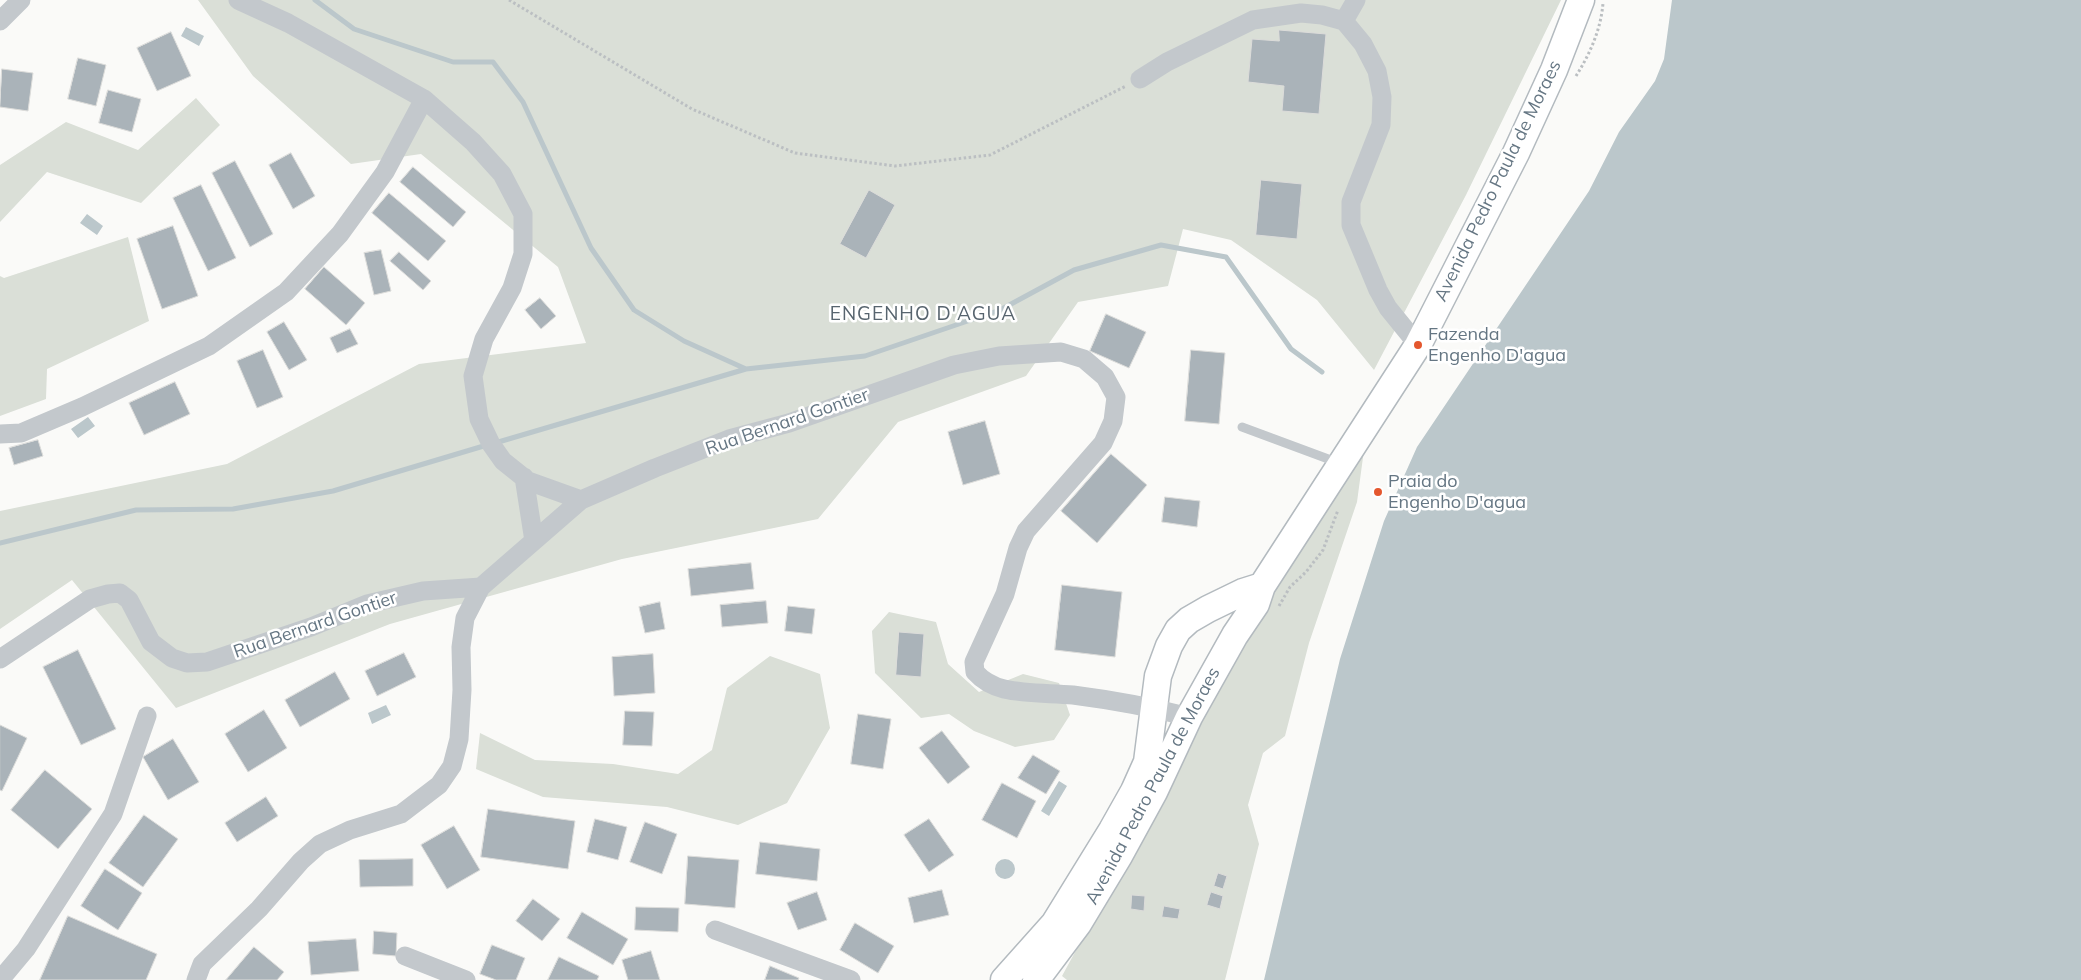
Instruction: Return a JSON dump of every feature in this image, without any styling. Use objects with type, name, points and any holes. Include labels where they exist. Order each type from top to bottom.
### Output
[{"type":"main road","name":"Avenida Pedro Paula de Moraes","points":[[1038,979],[1078,924],[1119,856],[1154,792],[1189,717],[1256,604],[1262,586],[1418,345],[1516,153],[1554,70],[1581,0]]},
{"type":"main road","name":"Avenida Pedro Paula de Moraes","points":[[1004,980],[1054,924],[1112,830],[1147,762],[1156,708],[1158,676],[1178,630],[1189,620],[1208,609],[1243,592],[1262,586]]},
{"type":"main road","points":[[1208,609],[1236,635]]},
{"type":"street","points":[[0,21],[21,0]]},
{"type":"street","points":[[238,0],[288,23],[424,99],[473,142],[502,174],[523,214],[523,254],[512,288],[484,339],[473,376],[478,419],[491,444],[503,461],[524,477],[581,500]]},
{"type":"street","points":[[1344,21],[1356,0]]},
{"type":"street","points":[[1140,79],[1167,62],[1254,20],[1301,13],[1322,15],[1344,21],[1363,44],[1377,70],[1382,97],[1382,125],[1350,202],[1351,225],[1378,290],[1388,308],[1418,345]]},
{"type":"street","points":[[0,434],[21,433],[82,407],[209,346],[286,292],[340,234],[385,172],[424,99]]},
{"type":"street","name":"Rua Bernard Gontier","points":[[0,659],[90,599],[108,594],[120,593],[129,600],[151,642],[172,658],[187,663],[207,662],[311,627],[367,604],[423,591],[481,587],[581,500],[655,468],[729,439],[789,423],[954,365],[999,356],[1060,352],[1084,359],[1105,376],[1116,397],[1113,421],[1104,443],[1026,531],[1018,548],[1005,594],[974,662],[975,672],[984,682],[1004,689],[1072,695],[1156,708],[1189,717]]},
{"type":"street","points":[[524,477],[534,541]]},
{"type":"street","points":[[196,980],[202,964],[259,909],[301,861],[320,844],[350,830],[401,814],[439,785],[452,766],[459,738],[461,647],[464,618],[481,587]]},
{"type":"street","points":[[0,980],[26,949],[113,814],[147,716]]},
{"type":"street","points":[[715,930],[851,980]]},
{"type":"street","points":[[405,956],[466,980]]},
{"type":"lane","points":[[1242,427],[1342,464]]},
{"type":"path","points":[[509,0],[692,109],[795,153],[895,166],[990,155],[1140,79]]},
{"type":"shaded area","points":[[198,0],[1561,0],[1466,195],[1374,370],[1317,300],[1231,240],[1183,229],[1168,286],[1078,302],[1026,376],[898,422],[818,519],[622,559],[390,624],[176,708],[72,580],[0,629],[0,511],[227,464],[419,364],[586,343],[558,267],[421,154],[351,164],[253,76]]},
{"type":"shaded area","points":[[1672,0],[2081,0],[2081,980],[1264,980],[1340,659],[1384,521],[1417,447],[1589,191],[1619,132],[1655,81],[1664,59]]},
{"type":"shaded area","points":[[186,27],[204,36],[199,46],[181,36]]},
{"type":"shaded area","points":[[196,98],[220,125],[141,203],[47,172],[0,222],[0,165],[66,122],[138,150]]},
{"type":"shaded area","points":[[87,214],[103,226],[97,235],[80,223]]},
{"type":"shaded area","points":[[128,237],[149,321],[47,369],[46,399],[0,416],[0,276],[4,278]]},
{"type":"shaded area","points":[[88,417],[95,426],[78,438],[71,429]]},
{"type":"shaded area","points":[[1357,446],[1364,450],[1357,502],[1309,643],[1285,736],[1263,753],[1248,805],[1259,844],[1225,980],[1067,980],[1062,976],[1208,708]]},
{"type":"shaded area","points":[[889,612],[936,622],[948,664],[979,692],[1023,674],[1059,683],[1070,715],[1054,740],[1015,747],[974,731],[949,714],[921,718],[875,673],[872,631]]},
{"type":"shaded area","points":[[770,656],[820,674],[830,728],[787,803],[738,825],[667,807],[543,797],[476,769],[480,733],[535,760],[613,764],[678,774],[712,750],[727,688]]},
{"type":"shaded area","points":[[386,705],[391,715],[372,724],[368,713]]},
{"type":"shaded area","points":[[1059,781],[1067,786],[1049,816],[1041,811]]},
{"type":"shaded area","points":[[1005,859],[1012,862],[1015,869],[1012,876],[1005,879],[998,876],[995,869],[998,862]]},
{"type":"building","points":[[1279,30],[1326,34],[1319,114],[1282,111],[1284,86],[1248,82],[1252,39],[1279,41]]},
{"type":"building","points":[[171,32],[191,76],[157,91],[137,48]]},
{"type":"building","points":[[78,58],[106,65],[96,106],[68,99]]},
{"type":"building","points":[[2,69],[33,73],[28,111],[0,107]]},
{"type":"building","points":[[108,90],[141,99],[132,132],[99,123]]},
{"type":"building","points":[[291,153],[315,196],[293,209],[269,165]]},
{"type":"building","points":[[235,161],[273,234],[250,247],[212,173]]},
{"type":"building","points":[[413,167],[466,212],[453,227],[400,182]]},
{"type":"building","points":[[1261,180],[1302,184],[1297,239],[1256,235]]},
{"type":"building","points":[[201,185],[236,258],[208,271],[173,198]]},
{"type":"building","points":[[869,190],[895,205],[866,258],[840,244]]},
{"type":"building","points":[[389,193],[446,241],[428,261],[372,213]]},
{"type":"building","points":[[173,226],[198,296],[162,309],[137,239]]},
{"type":"building","points":[[381,250],[391,291],[374,295],[364,253]]},
{"type":"building","points":[[399,252],[431,281],[423,290],[390,261]]},
{"type":"building","points":[[324,267],[365,303],[346,325],[305,289]]},
{"type":"building","points":[[540,298],[556,316],[541,329],[525,310]]},
{"type":"building","points":[[1106,314],[1146,332],[1129,368],[1090,351]]},
{"type":"building","points":[[284,322],[307,360],[289,370],[267,332]]},
{"type":"building","points":[[350,329],[358,344],[337,353],[330,338]]},
{"type":"building","points":[[263,350],[283,397],[257,408],[237,361]]},
{"type":"building","points":[[1191,350],[1225,353],[1219,424],[1185,421]]},
{"type":"building","points":[[175,382],[190,414],[144,435],[129,403]]},
{"type":"building","points":[[985,421],[1000,474],[963,485],[948,432]]},
{"type":"building","points":[[38,440],[43,456],[14,465],[9,448]]},
{"type":"building","points":[[1111,454],[1147,485],[1097,543],[1061,511]]},
{"type":"building","points":[[1165,497],[1200,501],[1197,527],[1162,522]]},
{"type":"building","points":[[751,563],[754,589],[691,596],[688,569]]},
{"type":"building","points":[[1062,585],[1122,592],[1115,657],[1055,650]]},
{"type":"building","points":[[766,601],[768,623],[722,627],[720,605]]},
{"type":"building","points":[[660,602],[665,629],[645,633],[639,607]]},
{"type":"building","points":[[788,606],[815,609],[812,634],[785,631]]},
{"type":"building","points":[[899,632],[924,634],[921,677],[896,675]]},
{"type":"building","points":[[78,650],[116,729],[81,745],[43,667]]},
{"type":"building","points":[[404,653],[416,677],[377,696],[365,671]]},
{"type":"building","points":[[653,654],[655,693],[614,696],[612,657]]},
{"type":"building","points":[[335,672],[350,699],[300,727],[285,700]]},
{"type":"building","points":[[264,710],[287,748],[248,772],[225,734]]},
{"type":"building","points":[[625,711],[654,712],[652,746],[623,745]]},
{"type":"building","points":[[858,714],[891,719],[883,769],[851,764]]},
{"type":"building","points":[[0,725],[27,738],[2,791],[0,790]]},
{"type":"building","points":[[942,731],[970,767],[948,784],[919,748]]},
{"type":"building","points":[[173,739],[199,782],[168,800],[143,757]]},
{"type":"building","points":[[1033,755],[1060,771],[1046,794],[1018,778]]},
{"type":"building","points":[[45,770],[92,809],[58,849],[11,810]]},
{"type":"building","points":[[1002,783],[1036,801],[1017,838],[982,820]]},
{"type":"building","points":[[266,797],[278,816],[237,842],[225,823]]},
{"type":"building","points":[[488,809],[575,821],[568,869],[481,857]]},
{"type":"building","points":[[144,815],[178,839],[143,887],[109,863]]},
{"type":"building","points":[[595,819],[627,827],[618,860],[587,852]]},
{"type":"building","points":[[929,819],[954,855],[929,872],[904,835]]},
{"type":"building","points":[[645,822],[677,834],[662,874],[630,862]]},
{"type":"building","points":[[454,826],[480,870],[447,889],[421,845]]},
{"type":"building","points":[[760,842],[820,849],[817,881],[756,874]]},
{"type":"building","points":[[688,856],[739,860],[735,908],[685,904]]},
{"type":"building","points":[[413,859],[413,886],[360,887],[359,860]]},
{"type":"building","points":[[105,869],[142,893],[118,930],[81,906]]},
{"type":"building","points":[[1218,873],[1227,876],[1223,889],[1214,886]]},
{"type":"building","points":[[942,890],[949,915],[914,923],[908,898]]},
{"type":"building","points":[[817,892],[827,920],[798,930],[787,903]]},
{"type":"building","points":[[1211,892],[1223,896],[1220,909],[1207,905]]},
{"type":"building","points":[[1132,895],[1145,896],[1144,911],[1131,909]]},
{"type":"building","points":[[533,899],[560,919],[542,941],[516,921]]},
{"type":"building","points":[[1164,906],[1180,909],[1178,919],[1162,917]]},
{"type":"building","points":[[636,907],[679,908],[678,932],[635,930]]},
{"type":"building","points":[[582,912],[628,939],[613,965],[567,938]]},
{"type":"building","points":[[68,916],[157,954],[146,980],[40,980]]},
{"type":"building","points":[[855,923],[894,946],[878,973],[840,950]]},
{"type":"building","points":[[374,931],[397,933],[396,956],[373,954]]},
{"type":"building","points":[[356,939],[359,971],[311,975],[308,942]]},
{"type":"building","points":[[492,945],[525,958],[516,980],[496,980],[480,974]]},
{"type":"building","points":[[254,947],[284,972],[277,980],[226,980]]},
{"type":"building","points":[[651,951],[660,980],[628,980],[622,960]]},
{"type":"building","points":[[559,957],[599,976],[597,980],[548,980]]},
{"type":"building","points":[[770,966],[799,978],[798,980],[765,980]]},
{"type":"waterway","points":[[315,0],[354,29],[453,62],[493,62],[523,102],[591,248],[634,310],[684,341],[746,369],[865,356],[1000,310],[1074,270],[1161,245],[1226,257],[1291,349],[1322,372]]},
{"type":"waterway","points":[[495,443],[746,369]]},
{"type":"waterway","points":[[0,543],[136,510],[233,509],[333,491],[487,445]]},
{"type":"place","name":"Fazenda Engenho D'agua","points":[[1418,345]]},
{"type":"place","name":"Praia do Engenho D'agua","points":[[1378,492]]},
{"type":"district","name":"ENGENHO D'AGUA","points":[[923,314]]}]
